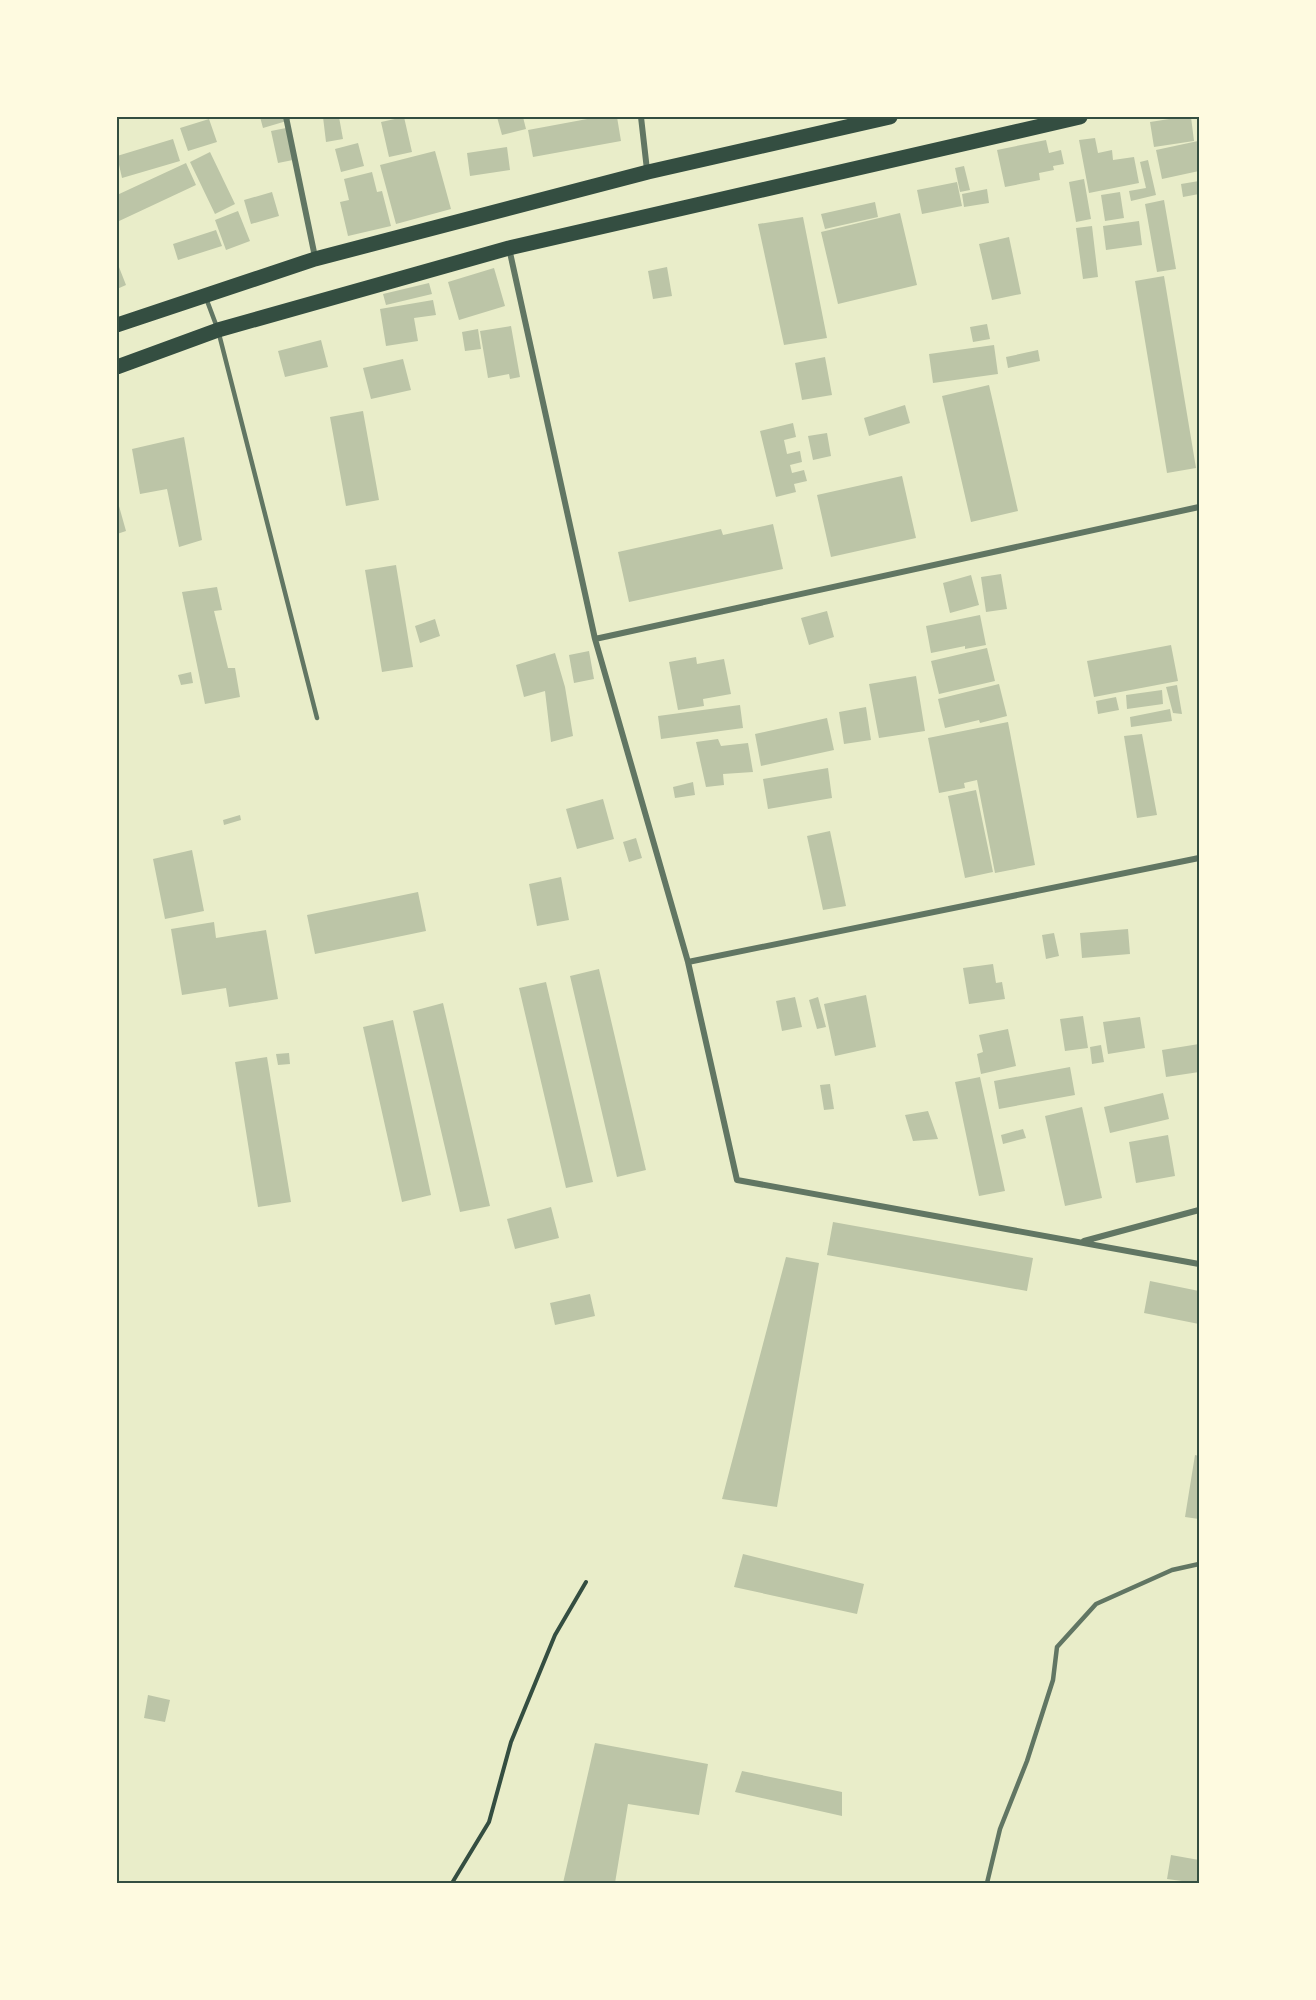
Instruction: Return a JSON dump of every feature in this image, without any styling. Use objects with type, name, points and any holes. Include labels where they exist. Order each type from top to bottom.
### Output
[{"type":"main road","points":[[117,325],[315,259],[648,172],[890,117]]},
{"type":"main road","points":[[117,367],[218,330],[508,248],[1080,117]]},
{"type":"street","points":[[286,117],[315,259]]},
{"type":"street","points":[[641,117],[648,172]]},
{"type":"street","points":[[508,248],[595,639],[688,962],[736,1180],[1199,1264]]},
{"type":"street","points":[[595,639],[1199,507]]},
{"type":"street","points":[[688,962],[1199,858]]},
{"type":"street","points":[[1080,1242],[1199,1210]]},
{"type":"lane","points":[[205,296],[218,330],[317,718]]},
{"type":"lane","points":[[987,1883],[1000,1829],[1027,1761],[1053,1680],[1057,1647],[1096,1604],[1172,1570],[1199,1564]]},
{"type":"path","points":[[453,1883],[489,1822],[511,1742],[555,1635],[586,1582]]},
{"type":"building","points":[[260,117],[289,117],[290,120],[263,128]]},
{"type":"building","points":[[323,117],[339,117],[343,139],[326,142]]},
{"type":"building","points":[[404,117],[412,152],[389,157],[381,122]]},
{"type":"building","points":[[497,117],[523,117],[526,129],[502,135]]},
{"type":"building","points":[[598,117],[617,117],[621,141],[533,157],[528,130]]},
{"type":"building","points":[[1191,117],[1194,141],[1154,147],[1150,122]]},
{"type":"building","points":[[209,119],[217,142],[188,151],[180,128]]},
{"type":"building","points":[[286,128],[293,160],[278,163],[271,131]]},
{"type":"building","points":[[1095,138],[1098,153],[1112,150],[1113,160],[1134,157],[1139,183],[1089,193],[1079,140]]},
{"type":"building","points":[[173,139],[180,161],[122,178],[117,156]]},
{"type":"building","points":[[1046,140],[1049,153],[1061,150],[1064,164],[1053,166],[1054,170],[1039,173],[1040,180],[1005,187],[997,150]]},
{"type":"building","points":[[1198,141],[1199,171],[1162,179],[1156,150]]},
{"type":"building","points":[[358,143],[364,166],[341,172],[335,149]]},
{"type":"building","points":[[507,147],[510,170],[470,176],[467,153]]},
{"type":"building","points":[[435,151],[451,209],[396,224],[380,165]]},
{"type":"building","points":[[210,152],[235,204],[215,214],[190,162]]},
{"type":"building","points":[[1148,160],[1156,195],[1131,201],[1129,191],[1146,188],[1140,162]]},
{"type":"building","points":[[186,163],[196,185],[117,222],[117,195]]},
{"type":"building","points":[[964,166],[970,190],[960,192],[955,168]]},
{"type":"building","points":[[372,172],[377,192],[382,191],[391,226],[348,236],[340,202],[349,200],[344,179]]},
{"type":"building","points":[[1084,179],[1091,219],[1076,222],[1069,182]]},
{"type":"building","points":[[1199,181],[1199,194],[1183,197],[1181,184]]},
{"type":"building","points":[[957,182],[962,206],[922,214],[917,190]]},
{"type":"building","points":[[987,189],[989,203],[964,207],[962,194]]},
{"type":"building","points":[[272,192],[279,216],[251,224],[244,200]]},
{"type":"building","points":[[1120,192],[1124,218],[1105,221],[1101,195]]},
{"type":"building","points":[[1164,200],[1176,269],[1157,272],[1145,204]]},
{"type":"building","points":[[875,202],[878,217],[825,229],[821,214]]},
{"type":"building","points":[[238,211],[250,241],[226,250],[215,220]]},
{"type":"building","points":[[900,213],[917,285],[838,304],[821,232]]},
{"type":"building","points":[[803,217],[827,338],[784,345],[758,224]]},
{"type":"building","points":[[1139,221],[1142,245],[1106,250],[1103,226]]},
{"type":"building","points":[[1092,226],[1098,277],[1083,279],[1076,228]]},
{"type":"building","points":[[216,230],[222,246],[178,260],[173,244]]},
{"type":"building","points":[[1009,237],[1021,294],[992,300],[979,244]]},
{"type":"building","points":[[117,262],[126,285],[117,289]]},
{"type":"building","points":[[667,267],[672,296],[653,299],[648,271]]},
{"type":"building","points":[[494,268],[505,306],[459,320],[448,282]]},
{"type":"building","points":[[1164,276],[1196,468],[1167,473],[1135,281]]},
{"type":"building","points":[[429,283],[432,294],[386,305],[383,294]]},
{"type":"building","points":[[433,300],[436,315],[414,318],[418,341],[386,346],[380,309]]},
{"type":"building","points":[[987,324],[990,339],[973,342],[970,327]]},
{"type":"building","points":[[511,326],[520,377],[510,379],[509,374],[488,378],[480,331]]},
{"type":"building","points":[[478,329],[481,349],[465,351],[462,332]]},
{"type":"building","points":[[321,340],[328,367],[285,377],[278,351]]},
{"type":"building","points":[[994,345],[998,374],[933,383],[929,354]]},
{"type":"building","points":[[1038,350],[1040,361],[1008,368],[1006,357]]},
{"type":"building","points":[[825,357],[832,395],[802,400],[795,363]]},
{"type":"building","points":[[403,359],[411,390],[371,399],[363,368]]},
{"type":"building","points":[[989,385],[1018,511],[971,522],[942,396]]},
{"type":"building","points":[[905,405],[910,423],[869,436],[864,418]]},
{"type":"building","points":[[363,411],[379,500],[346,506],[330,417]]},
{"type":"building","points":[[793,423],[796,437],[784,440],[787,454],[800,451],[802,462],[790,465],[792,473],[804,470],[807,481],[794,484],[796,492],[776,497],[760,431]]},
{"type":"building","points":[[827,433],[831,456],[813,460],[808,436]]},
{"type":"building","points":[[184,437],[202,540],[179,547],[167,489],[140,494],[132,449]]},
{"type":"building","points":[[902,476],[916,538],[831,557],[817,495]]},
{"type":"building","points":[[117,499],[126,531],[117,534]]},
{"type":"building","points":[[773,524],[783,569],[629,602],[618,552],[721,529],[723,535]]},
{"type":"building","points":[[396,565],[413,667],[382,672],[365,570]]},
{"type":"building","points":[[1001,574],[1007,609],[986,612],[981,577]]},
{"type":"building","points":[[971,575],[979,605],[950,613],[943,583]]},
{"type":"building","points":[[217,587],[222,610],[214,611],[228,668],[235,668],[240,697],[205,704],[182,592]]},
{"type":"building","points":[[827,611],[834,637],[809,645],[801,618]]},
{"type":"building","points":[[980,615],[986,645],[965,649],[965,646],[931,653],[926,626]]},
{"type":"building","points":[[435,619],[440,636],[420,643],[415,626]]},
{"type":"building","points":[[1171,645],[1178,681],[1094,697],[1087,661]]},
{"type":"building","points":[[987,648],[995,681],[939,694],[931,661]]},
{"type":"building","points":[[589,651],[594,679],[574,683],[569,655]]},
{"type":"building","points":[[555,653],[565,687],[573,736],[551,742],[545,691],[524,697],[516,665]]},
{"type":"building","points":[[696,657],[697,664],[724,659],[731,694],[703,699],[704,706],[678,710],[669,662]]},
{"type":"building","points":[[191,672],[193,683],[181,685],[178,675]]},
{"type":"building","points":[[916,676],[925,731],[879,738],[869,684]]},
{"type":"building","points":[[999,684],[1007,716],[945,728],[938,699]]},
{"type":"building","points":[[1177,685],[1182,714],[1173,713],[1166,687]]},
{"type":"building","points":[[1162,690],[1163,704],[1127,709],[1126,695]]},
{"type":"building","points":[[1116,697],[1119,710],[1098,714],[1096,701]]},
{"type":"building","points":[[740,705],[743,728],[661,739],[658,716]]},
{"type":"building","points":[[866,707],[871,740],[844,744],[839,712]]},
{"type":"building","points":[[1170,709],[1172,721],[1131,727],[1130,717]]},
{"type":"building","points":[[827,718],[834,750],[761,766],[755,734]]},
{"type":"building","points":[[1008,722],[1035,865],[995,873],[977,780],[964,783],[965,788],[939,793],[928,738]]},
{"type":"building","points":[[1142,734],[1157,815],[1137,818],[1124,736]]},
{"type":"building","points":[[718,739],[721,746],[748,743],[753,772],[723,774],[724,785],[706,787],[696,742]]},
{"type":"building","points":[[828,768],[832,798],[768,809],[763,779]]},
{"type":"building","points":[[693,782],[695,795],[675,798],[673,787]]},
{"type":"building","points":[[976,790],[993,872],[965,878],[948,796]]},
{"type":"building","points":[[603,799],[614,839],[577,849],[566,809]]},
{"type":"building","points":[[240,815],[241,820],[224,825],[223,820]]},
{"type":"building","points":[[830,831],[846,906],[823,910],[807,836]]},
{"type":"building","points":[[636,838],[642,858],[629,862],[623,842]]},
{"type":"building","points":[[192,850],[204,911],[165,919],[153,859]]},
{"type":"building","points":[[561,877],[569,920],[537,926],[529,884]]},
{"type":"building","points":[[418,892],[426,931],[315,954],[307,915]]},
{"type":"building","points":[[214,922],[216,938],[266,930],[278,999],[229,1007],[226,988],[182,995],[171,929]]},
{"type":"building","points":[[1128,929],[1130,954],[1082,958],[1080,933]]},
{"type":"building","points":[[1054,933],[1059,956],[1046,959],[1042,935]]},
{"type":"building","points":[[993,964],[996,983],[1002,982],[1005,999],[969,1004],[963,968]]},
{"type":"building","points":[[599,969],[646,1170],[617,1177],[570,976]]},
{"type":"building","points":[[546,982],[593,1182],[566,1188],[519,988]]},
{"type":"building","points":[[866,995],[876,1047],[835,1056],[824,1004]]},
{"type":"building","points":[[795,997],[802,1027],[782,1031],[776,1001]]},
{"type":"building","points":[[818,997],[826,1027],[817,1029],[809,1000]]},
{"type":"building","points":[[443,1003],[490,1206],[460,1212],[413,1011]]},
{"type":"building","points":[[1083,1016],[1088,1048],[1065,1051],[1060,1019]]},
{"type":"building","points":[[1140,1017],[1145,1048],[1108,1054],[1103,1022]]},
{"type":"building","points":[[393,1020],[431,1195],[402,1202],[363,1027]]},
{"type":"building","points":[[1008,1029],[1016,1066],[981,1074],[977,1054],[983,1052],[979,1035]]},
{"type":"building","points":[[1199,1044],[1199,1072],[1166,1077],[1162,1050]]},
{"type":"building","points":[[1101,1045],[1104,1062],[1092,1064],[1090,1047]]},
{"type":"building","points":[[289,1053],[290,1064],[278,1065],[276,1054]]},
{"type":"building","points":[[267,1057],[291,1202],[258,1207],[235,1062]]},
{"type":"building","points":[[1070,1067],[1075,1095],[999,1109],[994,1081]]},
{"type":"building","points":[[980,1077],[1005,1191],[979,1196],[955,1082]]},
{"type":"building","points":[[830,1084],[834,1109],[824,1110],[820,1085]]},
{"type":"building","points":[[1163,1093],[1169,1119],[1110,1133],[1104,1107]]},
{"type":"building","points":[[1082,1107],[1102,1198],[1065,1206],[1045,1116]]},
{"type":"building","points":[[928,1111],[938,1139],[913,1141],[905,1115]]},
{"type":"building","points":[[1023,1129],[1026,1138],[1003,1144],[1001,1135]]},
{"type":"building","points":[[1168,1135],[1175,1176],[1136,1183],[1129,1142]]},
{"type":"building","points":[[551,1207],[559,1238],[515,1249],[507,1219]]},
{"type":"building","points":[[833,1222],[1033,1258],[1027,1291],[827,1255]]},
{"type":"building","points":[[786,1257],[819,1263],[777,1507],[722,1499]]},
{"type":"building","points":[[1150,1281],[1199,1291],[1199,1324],[1144,1313]]},
{"type":"building","points":[[590,1294],[595,1316],[555,1325],[550,1303]]},
{"type":"building","points":[[1195,1455],[1199,1456],[1199,1519],[1185,1517]]},
{"type":"building","points":[[743,1554],[864,1584],[857,1614],[734,1587]]},
{"type":"building","points":[[148,1695],[170,1700],[165,1722],[144,1718]]},
{"type":"building","points":[[595,1743],[708,1764],[699,1815],[628,1804],[615,1883],[563,1883]]},
{"type":"building","points":[[742,1771],[842,1792],[842,1816],[735,1792]]},
{"type":"building","points":[[1171,1855],[1199,1860],[1197,1883],[1167,1879]]}]
